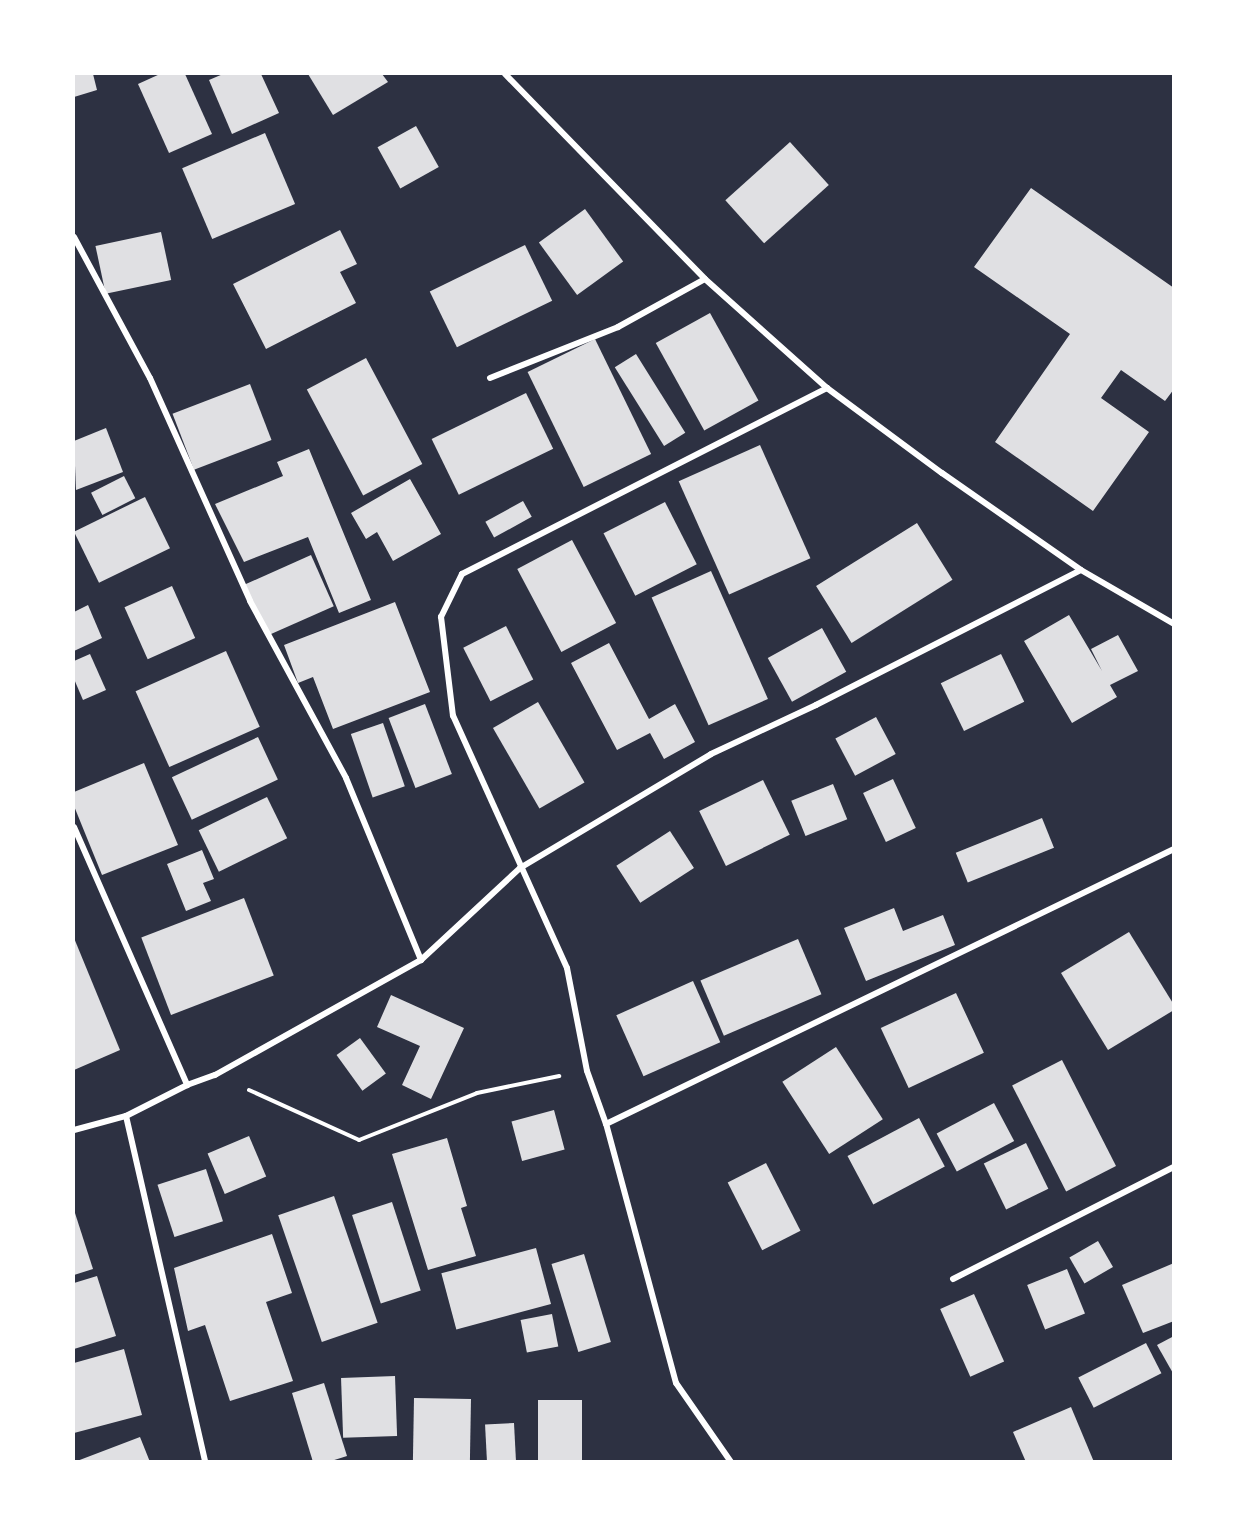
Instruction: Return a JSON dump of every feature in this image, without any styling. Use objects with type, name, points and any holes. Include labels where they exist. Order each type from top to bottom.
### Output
[{"type":"street","points":[[505,74],[705,279],[827,388],[942,473],[1081,570],[1173,624]]},
{"type":"street","points":[[74,237],[150,378],[250,601],[346,778],[421,960]]},
{"type":"street","points":[[490,378],[618,327],[705,279]]},
{"type":"street","points":[[731,1461],[676,1383],[606,1124],[587,1071],[567,968],[453,716],[441,616],[462,574],[827,388]]},
{"type":"street","points":[[74,1130],[126,1116],[187,1085],[215,1075],[421,960],[520,868],[711,754],[826,699],[1081,570]]},
{"type":"street","points":[[74,827],[187,1085]]},
{"type":"street","points":[[606,1124],[1173,849]]},
{"type":"street","points":[[126,1116],[205,1461]]},
{"type":"street","points":[[954,1279],[1173,1167]]},
{"type":"path","points":[[215,1075],[359,1140],[477,1093],[587,1071]]},
{"type":"building","points":[[74,74],[93,74],[97,90],[74,97]]},
{"type":"building","points":[[160,74],[185,74],[212,134],[169,153],[138,84]]},
{"type":"building","points":[[223,74],[261,74],[279,113],[232,134],[209,80]]},
{"type":"building","points":[[308,74],[382,74],[388,82],[333,115]]},
{"type":"building","points":[[416,126],[439,167],[400,188],[378,147]]},
{"type":"building","points":[[265,133],[295,204],[212,239],[182,168]]},
{"type":"building","points":[[790,142],[829,185],[764,243],[725,200]]},
{"type":"building","points":[[1031,188],[1174,288],[1174,389],[1165,401],[1121,370],[1101,398],[1149,432],[1093,511],[995,442],[1070,334],[974,267]]},
{"type":"building","points":[[585,209],[623,262],[577,295],[539,243]]},
{"type":"building","points":[[340,230],[357,264],[340,272],[356,303],[266,349],[233,284]]},
{"type":"building","points":[[161,232],[171,280],[106,294],[95,246]]},
{"type":"building","points":[[525,245],[552,301],[457,347],[430,291]]},
{"type":"building","points":[[710,313],[758,400],[704,431],[656,343]]},
{"type":"building","points":[[595,339],[651,454],[584,487],[528,372]]},
{"type":"building","points":[[636,354],[685,433],[664,446],[615,367]]},
{"type":"building","points":[[366,358],[422,464],[363,495],[307,389]]},
{"type":"building","points":[[250,384],[272,440],[194,470],[173,414]]},
{"type":"building","points":[[526,393],[553,449],[459,495],[432,439]]},
{"type":"building","points":[[106,428],[123,472],[76,490],[74,441]]},
{"type":"building","points":[[760,445],[810,558],[729,594],[679,481]]},
{"type":"building","points":[[309,449],[371,600],[339,613],[308,537],[244,562],[215,504],[283,476],[277,462]]},
{"type":"building","points":[[124,476],[135,498],[102,515],[91,493]]},
{"type":"building","points":[[410,479],[441,534],[393,561],[377,532],[366,539],[351,513]]},
{"type":"building","points":[[145,497],[170,548],[99,583],[74,532]]},
{"type":"building","points":[[523,501],[532,517],[494,538],[485,522]]},
{"type":"building","points":[[665,502],[697,564],[635,596],[604,533]]},
{"type":"building","points":[[917,523],[953,580],[852,643],[816,586]]},
{"type":"building","points":[[572,540],[616,623],[561,652],[517,569]]},
{"type":"building","points":[[311,555],[334,606],[267,636],[244,585]]},
{"type":"building","points":[[711,571],[768,699],[709,725],[652,597]]},
{"type":"building","points":[[172,586],[195,638],[148,659],[124,607]]},
{"type":"building","points":[[395,602],[430,692],[333,729],[313,677],[298,683],[284,645]]},
{"type":"building","points":[[88,605],[102,638],[74,651],[74,612]]},
{"type":"building","points":[[1069,615],[1102,671],[1091,649],[1118,635],[1138,671],[1110,685],[1117,697],[1072,723],[1024,641]]},
{"type":"building","points":[[506,626],[533,679],[490,701],[463,648]]},
{"type":"building","points":[[822,628],[846,672],[792,702],[768,658]]},
{"type":"building","points":[[609,643],[649,719],[675,704],[695,742],[664,759],[650,733],[617,750],[571,663]]},
{"type":"building","points":[[226,651],[260,727],[169,767],[136,691]]},
{"type":"building","points":[[90,654],[106,690],[83,700],[74,679],[74,661]]},
{"type":"building","points":[[1001,654],[1024,702],[964,731],[941,683]]},
{"type":"building","points":[[538,702],[584,783],[539,809],[493,728]]},
{"type":"building","points":[[425,704],[452,774],[415,788],[389,718]]},
{"type":"building","points":[[876,717],[896,754],[855,776],[835,739]]},
{"type":"building","points":[[383,723],[405,786],[373,797],[351,734]]},
{"type":"building","points":[[258,737],[278,780],[192,820],[172,777]]},
{"type":"building","points":[[144,763],[178,845],[102,875],[74,806],[74,792]]},
{"type":"building","points":[[893,779],[916,828],[886,842],[863,793]]},
{"type":"building","points":[[763,780],[790,835],[726,866],[699,811]]},
{"type":"building","points":[[833,784],[847,819],[806,836],[791,801]]},
{"type":"building","points":[[267,797],[287,838],[219,872],[199,830]]},
{"type":"building","points":[[1042,818],[1054,848],[968,883],[956,853]]},
{"type":"building","points":[[670,831],[694,868],[640,903],[616,866]]},
{"type":"building","points":[[202,850],[214,879],[203,883],[211,901],[186,911],[167,864]]},
{"type":"building","points":[[244,898],[274,975],[171,1015],[141,937]]},
{"type":"building","points":[[894,908],[903,931],[943,915],[955,945],[866,981],[844,928]]},
{"type":"building","points":[[1129,932],[1174,1005],[1174,1010],[1108,1050],[1061,973]]},
{"type":"building","points":[[74,938],[120,1050],[74,1070]]},
{"type":"building","points":[[798,939],[821,994],[724,1036],[700,980]]},
{"type":"building","points":[[693,981],[720,1042],[644,1076],[616,1015]]},
{"type":"building","points":[[956,993],[984,1053],[909,1088],[881,1028]]},
{"type":"building","points":[[391,995],[464,1028],[431,1099],[402,1085],[420,1046],[377,1027]]},
{"type":"building","points":[[360,1038],[386,1074],[362,1091],[337,1055]]},
{"type":"building","points":[[836,1047],[883,1119],[829,1154],[782,1082]]},
{"type":"building","points":[[1062,1060],[1116,1166],[1066,1191],[1012,1085]]},
{"type":"building","points":[[994,1103],[1014,1141],[957,1171],[937,1134]]},
{"type":"building","points":[[554,1110],[565,1150],[522,1161],[511,1121]]},
{"type":"building","points":[[919,1118],[945,1167],[873,1205],[847,1156]]},
{"type":"building","points":[[249,1136],[266,1177],[225,1194],[208,1154]]},
{"type":"building","points":[[447,1138],[467,1206],[461,1208],[476,1256],[428,1270],[392,1154]]},
{"type":"building","points":[[1026,1143],[1048,1189],[1006,1209],[984,1164]]},
{"type":"building","points":[[766,1163],[801,1231],[762,1250],[728,1183]]},
{"type":"building","points":[[206,1169],[223,1221],[174,1237],[157,1185]]},
{"type":"building","points":[[334,1196],[378,1323],[322,1342],[278,1215]]},
{"type":"building","points":[[392,1202],[421,1290],[381,1303],[352,1215]]},
{"type":"building","points":[[74,1210],[93,1269],[74,1275]]},
{"type":"building","points":[[272,1234],[292,1293],[266,1302],[293,1381],[230,1401],[205,1325],[188,1331],[174,1268]]},
{"type":"building","points":[[1098,1241],[1113,1267],[1084,1283],[1069,1258]]},
{"type":"building","points":[[536,1248],[551,1304],[456,1329],[441,1273]]},
{"type":"building","points":[[584,1254],[611,1342],[578,1352],[551,1264]]},
{"type":"building","points":[[1174,1263],[1174,1321],[1143,1333],[1122,1285]]},
{"type":"building","points":[[1067,1269],[1085,1314],[1045,1330],[1027,1285]]},
{"type":"building","points":[[97,1276],[116,1336],[74,1349],[74,1283]]},
{"type":"building","points":[[974,1294],[1004,1362],[970,1377],[940,1309]]},
{"type":"building","points":[[552,1314],[558,1346],[527,1352],[521,1320]]},
{"type":"building","points":[[1174,1336],[1174,1375],[1157,1345]]},
{"type":"building","points":[[1146,1343],[1161,1373],[1094,1408],[1078,1378]]},
{"type":"building","points":[[124,1349],[142,1415],[74,1433],[74,1363]]},
{"type":"building","points":[[395,1376],[397,1436],[343,1438],[341,1378]]},
{"type":"building","points":[[324,1383],[347,1456],[328,1462],[313,1462],[292,1393]]},
{"type":"building","points":[[414,1398],[471,1399],[470,1462],[413,1462]]},
{"type":"building","points":[[538,1400],[582,1400],[582,1462],[538,1462]]},
{"type":"building","points":[[1071,1407],[1094,1462],[1026,1462],[1013,1432]]},
{"type":"building","points":[[514,1423],[516,1462],[487,1462],[485,1425]]},
{"type":"building","points":[[140,1437],[150,1462],[77,1462],[77,1461]]}]
